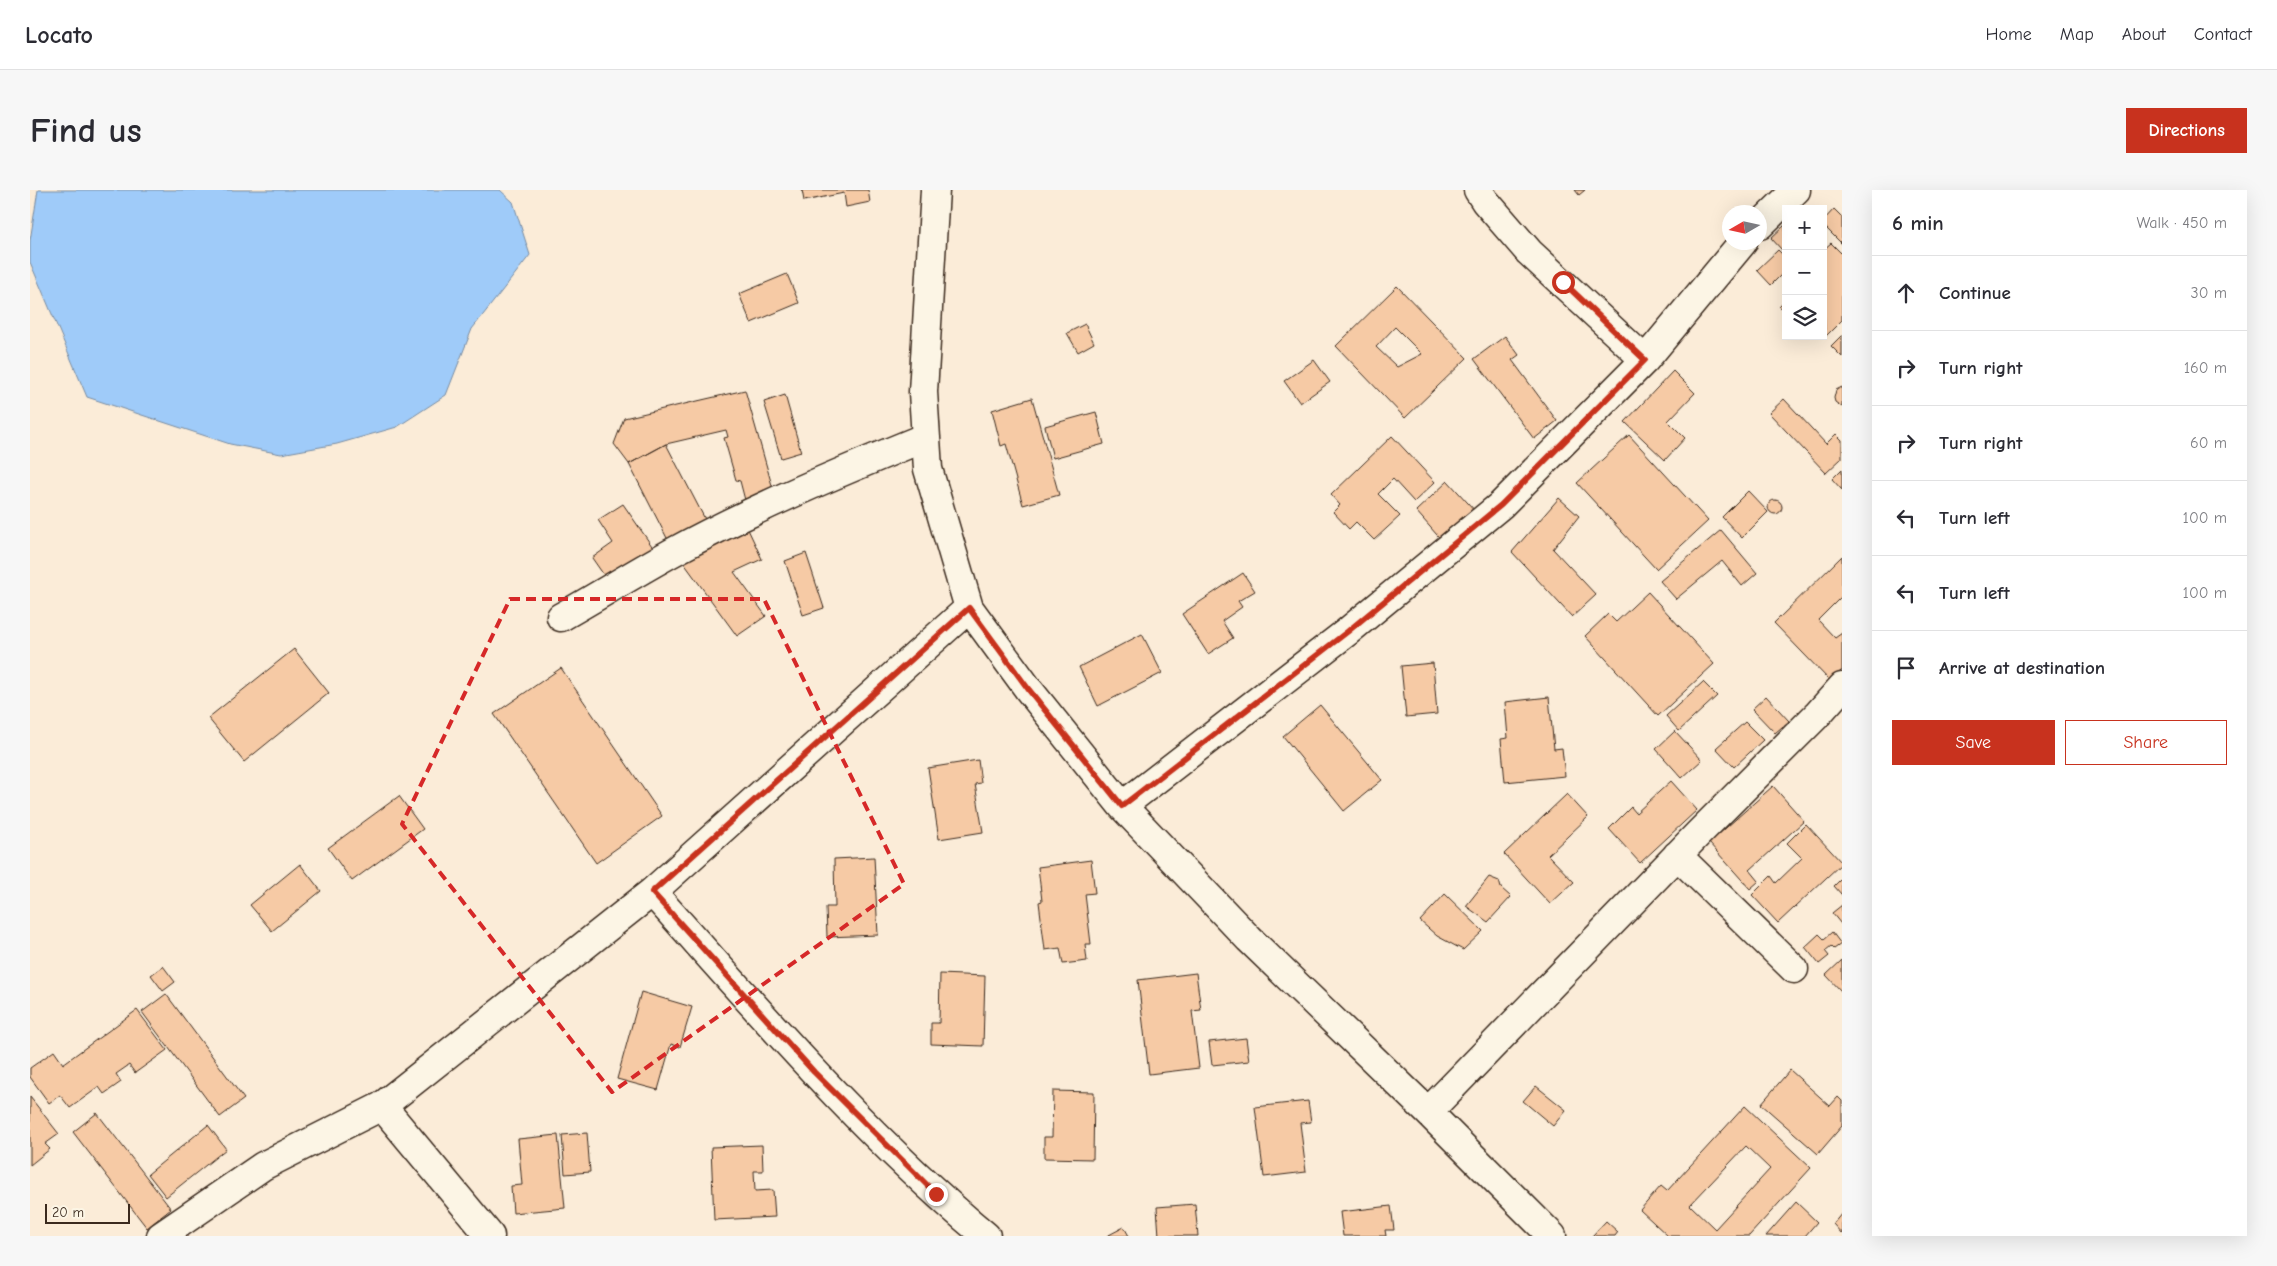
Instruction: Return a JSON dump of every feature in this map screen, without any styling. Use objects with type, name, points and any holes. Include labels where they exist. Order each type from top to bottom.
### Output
[{"type":"street","points":[[935,190],[923,392],[928,469],[969,608],[1029,690],[1122,806],[1249,939],[1428,1112],[1552,1236]]},
{"type":"street","points":[[1478,190],[1485,201],[1529,252],[1645,360]]},
{"type":"street","points":[[1767,218],[1796,190]]},
{"type":"street","points":[[1122,806],[1347,632],[1501,505],[1645,360],[1736,250]]},
{"type":"street","points":[[561,617],[673,552],[756,510],[848,468],[926,437]]},
{"type":"street","points":[[161,1236],[263,1166],[382,1106],[652,892],[969,608]]},
{"type":"street","points":[[1428,1112],[1842,688]]},
{"type":"street","points":[[1677,855],[1794,969]]},
{"type":"street","points":[[652,892],[814,1072],[936,1194],[986,1236]]},
{"type":"street","points":[[382,1106],[490,1236]]},
{"type":"highlighted area","points":[[510,599],[764,599],[904,884],[612,1092],[402,824]]},
{"type":"water","points":[[38,190],[500,190],[513,202],[530,255],[472,329],[446,395],[397,427],[337,444],[281,454],[230,444],[87,397],[30,262],[30,241]]},
{"type":"building","points":[[802,190],[868,190],[870,202],[846,207],[844,193],[804,201]]},
{"type":"building","points":[[1575,190],[1585,190],[1579,195]]},
{"type":"building","points":[[1834,209],[1842,217],[1842,244],[1827,229],[1827,217]]},
{"type":"building","points":[[1782,228],[1782,250],[1771,238]]},
{"type":"building","points":[[1831,243],[1842,254],[1842,320],[1827,335],[1827,250],[1827,246]]},
{"type":"building","points":[[1778,250],[1782,254],[1782,274],[1771,285],[1757,270]]},
{"type":"building","points":[[787,274],[799,303],[751,323],[739,294]]},
{"type":"building","points":[[1397,286],[1467,358],[1405,418],[1336,346]],"holes":[[[1395,327],[1422,354],[1397,367],[1376,347]]]},
{"type":"building","points":[[1085,324],[1094,343],[1078,352],[1067,333]]},
{"type":"building","points":[[1842,335],[1842,357],[1831,346]]},
{"type":"building","points":[[1505,336],[1519,355],[1512,360],[1557,421],[1534,439],[1474,359]]},
{"type":"building","points":[[1314,360],[1330,382],[1300,403],[1284,381]]},
{"type":"building","points":[[1673,371],[1695,393],[1668,421],[1685,438],[1665,460],[1625,422]]},
{"type":"building","points":[[1842,387],[1842,407],[1835,402],[1834,398],[1836,390]]},
{"type":"building","points":[[745,390],[775,496],[746,504],[740,481],[736,480],[724,438],[728,437],[726,430],[666,444],[629,464],[614,444],[624,418]]},
{"type":"building","points":[[785,395],[801,452],[781,458],[764,402]]},
{"type":"building","points":[[1032,398],[1059,495],[1023,505],[1006,444],[1001,446],[992,410]]},
{"type":"building","points":[[1784,399],[1826,444],[1836,434],[1842,440],[1842,458],[1826,473],[1769,413]]},
{"type":"building","points":[[1096,412],[1104,444],[1053,458],[1045,426]]},
{"type":"building","points":[[1629,435],[1708,521],[1656,569],[1577,483]]},
{"type":"building","points":[[1392,436],[1435,482],[1414,502],[1393,479],[1378,494],[1400,516],[1374,540],[1356,522],[1349,529],[1333,512],[1340,505],[1331,495]]},
{"type":"building","points":[[666,444],[707,523],[669,542],[629,464]]},
{"type":"building","points":[[1842,469],[1842,490],[1832,479]]},
{"type":"building","points":[[1448,481],[1477,513],[1444,543],[1416,511]]},
{"type":"building","points":[[1748,491],[1768,512],[1742,538],[1722,517]]},
{"type":"building","points":[[1559,498],[1579,516],[1553,549],[1596,595],[1572,617],[1512,552]]},
{"type":"building","points":[[1772,500],[1778,500],[1782,507],[1778,514],[1772,514],[1768,510],[1768,504]]},
{"type":"building","points":[[623,504],[654,549],[608,581],[592,558],[613,543],[598,520]]},
{"type":"building","points":[[746,525],[762,559],[734,572],[766,616],[737,636],[681,559]]},
{"type":"building","points":[[1721,530],[1757,573],[1742,586],[1722,561],[1676,599],[1660,581]]},
{"type":"building","points":[[806,553],[824,608],[803,615],[785,561]]},
{"type":"building","points":[[1842,556],[1842,596],[1818,620],[1835,638],[1842,633],[1842,670],[1830,681],[1774,623]]},
{"type":"building","points":[[1243,573],[1255,591],[1238,601],[1242,607],[1222,621],[1233,638],[1208,654],[1182,614]]},
{"type":"building","points":[[1648,592],[1714,664],[1658,716],[1585,636],[1608,614],[1616,622]]},
{"type":"building","points":[[1142,634],[1162,673],[1098,706],[1079,667]]},
{"type":"building","points":[[294,649],[329,693],[244,762],[208,718]]},
{"type":"building","points":[[1433,663],[1437,714],[1406,717],[1401,666]]},
{"type":"building","points":[[561,668],[662,816],[596,863],[494,714]]},
{"type":"building","points":[[1703,682],[1717,696],[1679,731],[1666,716]]},
{"type":"building","points":[[1766,696],[1789,721],[1775,733],[1752,709]]},
{"type":"building","points":[[1549,697],[1554,749],[1562,748],[1565,776],[1505,782],[1501,739],[1508,738],[1505,702]]},
{"type":"building","points":[[1320,705],[1382,780],[1344,811],[1283,736]]},
{"type":"building","points":[[1745,722],[1763,740],[1734,767],[1716,748]]},
{"type":"building","points":[[1675,731],[1702,760],[1682,778],[1656,749]]},
{"type":"building","points":[[978,760],[981,783],[975,784],[983,832],[939,839],[928,768]]},
{"type":"building","points":[[1671,781],[1697,810],[1640,863],[1609,829],[1631,807],[1636,813]]},
{"type":"building","points":[[1773,786],[1804,821],[1750,870],[1759,881],[1750,889],[1709,843]]},
{"type":"building","points":[[1567,794],[1588,817],[1548,855],[1574,882],[1550,904],[1504,854]]},
{"type":"building","points":[[399,796],[423,829],[352,881],[328,848]]},
{"type":"building","points":[[1806,824],[1842,863],[1778,923],[1752,895],[1771,876],[1776,883],[1802,858],[1787,843]]},
{"type":"building","points":[[874,857],[878,935],[827,937],[826,907],[835,907],[834,859]]},
{"type":"building","points":[[1091,860],[1095,893],[1085,894],[1091,944],[1085,944],[1087,961],[1063,964],[1060,948],[1045,950],[1039,902],[1042,901],[1038,867]]},
{"type":"building","points":[[300,864],[321,891],[272,931],[250,905]]},
{"type":"building","points":[[1489,877],[1499,881],[1501,888],[1511,897],[1488,922],[1466,906]]},
{"type":"building","points":[[1842,878],[1842,895],[1834,886]]},
{"type":"building","points":[[1445,894],[1483,931],[1463,950],[1437,936],[1420,921]]},
{"type":"building","points":[[1842,905],[1842,923],[1841,924],[1832,913]]},
{"type":"building","points":[[1832,932],[1841,944],[1834,949],[1831,946],[1825,951],[1829,956],[1819,964],[1805,947],[1819,934],[1824,939]]},
{"type":"building","points":[[1842,960],[1842,992],[1826,975]]},
{"type":"building","points":[[163,966],[175,982],[163,991],[151,975]]},
{"type":"building","points":[[1196,973],[1201,1010],[1192,1011],[1199,1068],[1149,1074],[1138,980]]},
{"type":"building","points":[[940,974],[985,976],[983,1046],[931,1044],[931,1023],[939,1023]]},
{"type":"building","points":[[641,992],[692,1007],[680,1047],[671,1044],[658,1090],[617,1079]]},
{"type":"building","points":[[166,994],[244,1099],[220,1117],[142,1012]]},
{"type":"building","points":[[137,1010],[167,1050],[135,1073],[129,1065],[116,1074],[121,1082],[104,1094],[99,1087],[70,1108],[60,1095],[49,1103],[30,1077],[30,1068],[54,1051],[63,1064]]},
{"type":"building","points":[[1246,1038],[1249,1061],[1212,1065],[1209,1042]]},
{"type":"building","points":[[1790,1070],[1830,1106],[1838,1097],[1842,1101],[1842,1126],[1818,1154],[1761,1104]]},
{"type":"building","points":[[1536,1086],[1566,1110],[1553,1126],[1523,1101]]},
{"type":"building","points":[[1053,1091],[1094,1092],[1093,1159],[1044,1158],[1044,1137],[1052,1137]]},
{"type":"building","points":[[30,1097],[59,1134],[45,1144],[50,1149],[30,1165]]},
{"type":"building","points":[[1308,1101],[1311,1122],[1300,1123],[1306,1172],[1264,1177],[1255,1107]]},
{"type":"building","points":[[1745,1106],[1811,1168],[1749,1236],[1668,1236],[1640,1210],[1661,1186],[1667,1191]],"holes":[[[1746,1146],[1770,1169],[1715,1229],[1690,1205]]]},
{"type":"building","points":[[97,1113],[171,1209],[147,1228],[73,1132]]},
{"type":"building","points":[[208,1125],[226,1149],[166,1197],[148,1174]]},
{"type":"building","points":[[587,1133],[590,1172],[565,1174],[562,1135]]},
{"type":"building","points":[[558,1135],[565,1208],[513,1213],[511,1186],[522,1185],[518,1139]]},
{"type":"building","points":[[762,1145],[763,1171],[754,1171],[755,1191],[773,1190],[775,1217],[714,1220],[711,1147]]},
{"type":"building","points":[[1796,1202],[1817,1222],[1805,1236],[1766,1236]]},
{"type":"building","points":[[1195,1204],[1198,1236],[1159,1236],[1157,1207]]},
{"type":"building","points":[[1391,1206],[1394,1230],[1385,1230],[1386,1236],[1343,1236],[1340,1212]]},
{"type":"building","points":[[1842,1213],[1842,1234],[1833,1224]]},
{"type":"building","points":[[1606,1221],[1618,1232],[1615,1236],[1592,1236]]},
{"type":"building","points":[[1124,1227],[1129,1236],[1107,1236]]},
{"type":"route","points":[[936,1194],[814,1072],[652,892],[969,608],[1029,690],[1122,806],[1347,632],[1501,505],[1645,360],[1563,282]]}]
